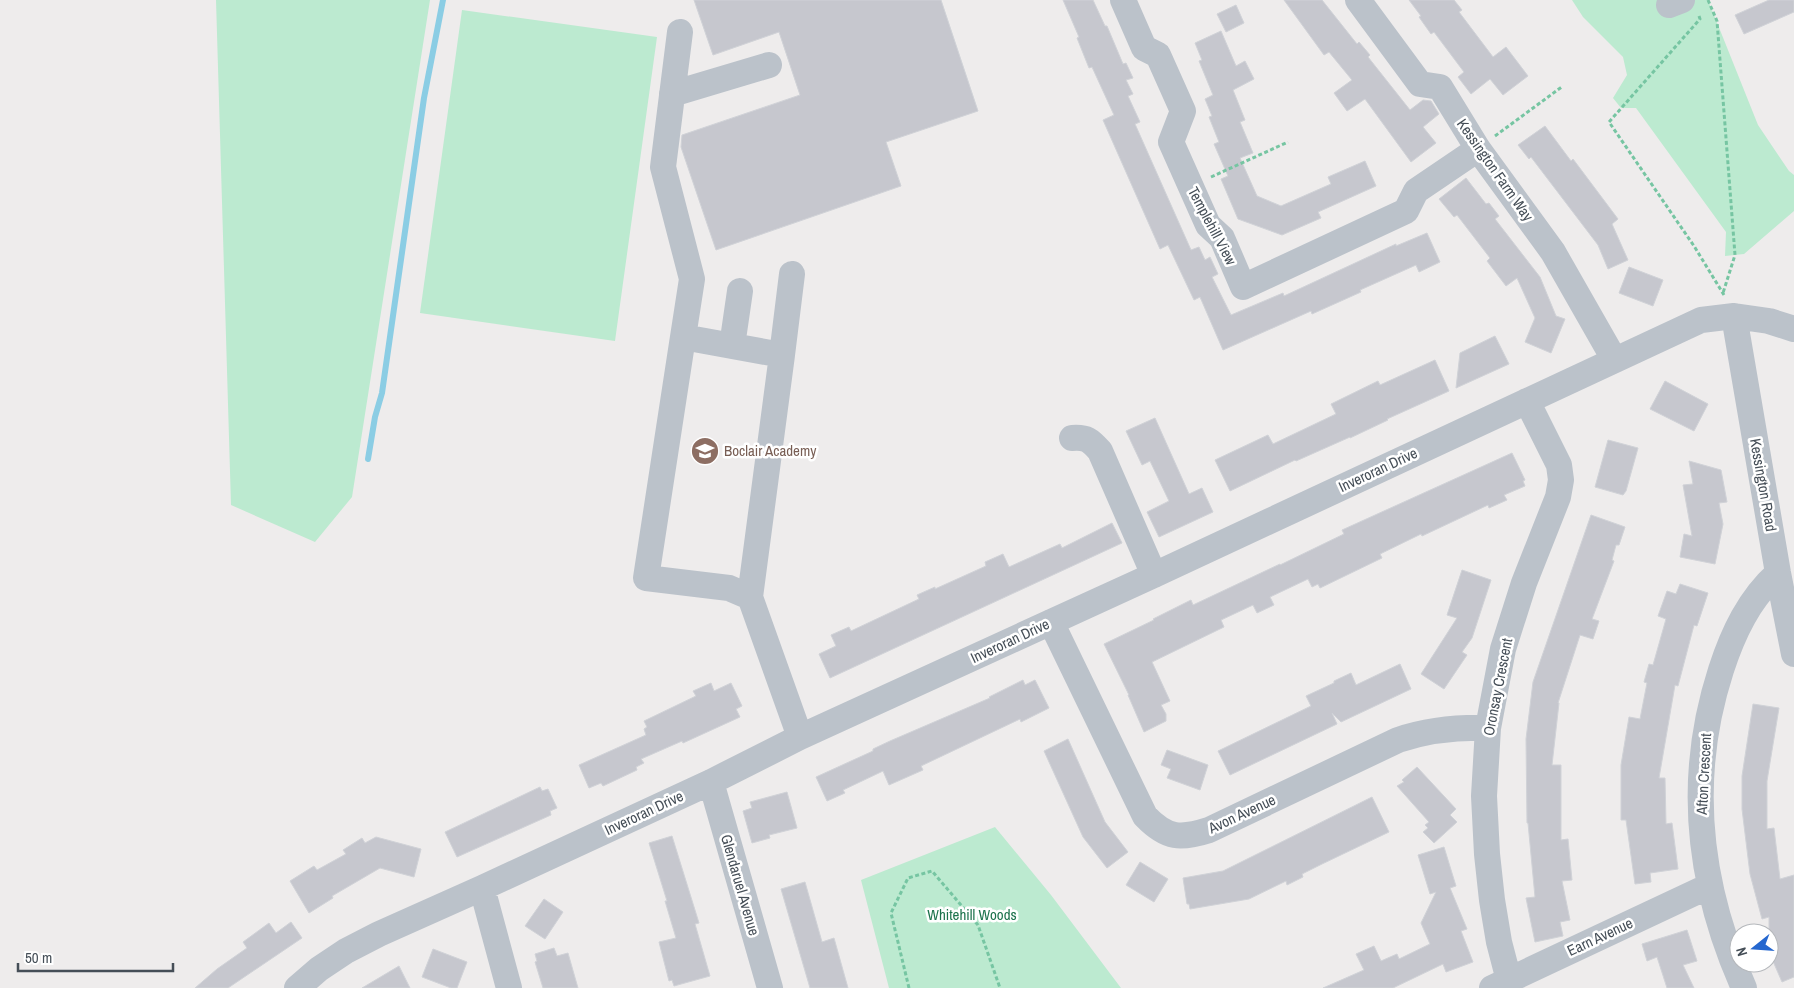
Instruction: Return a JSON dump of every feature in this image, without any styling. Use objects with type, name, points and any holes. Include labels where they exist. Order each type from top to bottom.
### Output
[{"type":"street","name":"Templehill View","points":[[1123,0],[1144,48],[1158,55],[1182,111],[1171,142],[1208,225],[1222,238],[1243,287],[1406,211],[1416,191],[1478,149]]},
{"type":"street","name":"Kessington Farm Way","points":[[1358,0],[1420,84],[1440,87],[1478,149],[1553,252],[1614,359]]},
{"type":"street","points":[[680,32],[663,167],[692,279],[646,578],[729,588],[750,597]]},
{"type":"street","points":[[672,94],[769,65]]},
{"type":"street","points":[[792,274],[750,597],[800,737]]},
{"type":"street","points":[[732,346],[740,291]]},
{"type":"street","name":"Inveroran Drive","points":[[297,988],[319,969],[346,951],[379,934],[711,782],[800,737],[1154,575],[1701,320],[1728,305],[1794,329]]},
{"type":"street","name":"Kessington Road","points":[[1728,305],[1794,654]]},
{"type":"street","points":[[683,338],[782,355]]},
{"type":"street","name":"Oronsay Crescent","points":[[1504,985],[1487,854],[1484,796],[1488,728],[1503,649],[1524,583],[1558,497],[1561,480],[1559,464],[1528,400]]},
{"type":"street","points":[[1072,438],[1090,440],[1100,451],[1154,575]]},
{"type":"street","name":"Afton Crescent","points":[[1744,988],[1717,920],[1709,886],[1700,810],[1701,768],[1706,726],[1713,692],[1725,656],[1750,605],[1764,586],[1778,573]]},
{"type":"street","name":"Avon Avenue","points":[[1050,622],[1145,816],[1156,828],[1169,834],[1182,836],[1209,830],[1405,738],[1439,729],[1462,727],[1488,728]]},
{"type":"street","name":"Glendaruel Avenue","points":[[711,782],[770,988]]},
{"type":"street","name":"Earn Avenue","points":[[1504,985],[1709,886]]},
{"type":"street","points":[[482,888],[509,988]]},
{"type":"path","points":[[1708,0],[1717,21],[1735,255],[1728,305]]},
{"type":"path","points":[[1682,5],[1700,18],[1609,122],[1672,213],[1728,305]]},
{"type":"path","points":[[1478,149],[1563,86]]},
{"type":"path","points":[[1191,186],[1288,142]]},
{"type":"path","points":[[909,988],[891,913],[908,878],[932,871],[978,925],[1000,988]]},
{"type":"green space","points":[[216,0],[430,0],[352,497],[315,542],[231,505]]},
{"type":"green space","points":[[1572,0],[1708,0],[1758,125],[1789,171],[1794,175],[1794,211],[1744,254],[1725,256],[1726,232],[1636,108],[1621,108],[1613,98],[1627,75],[1623,57],[1583,17]]},
{"type":"green space","points":[[462,10],[657,37],[615,341],[420,313]]},
{"type":"green space","name":"Whitehill Woods","points":[[995,827],[1051,895],[1121,988],[889,988],[861,880]]},
{"type":"building","points":[[694,0],[941,0],[978,111],[886,142],[901,186],[716,250],[681,147],[682,135],[800,95],[779,32],[713,55]]},
{"type":"building","points":[[1063,0],[1093,0],[1105,26],[1107,26],[1123,64],[1126,63],[1133,78],[1126,80],[1133,94],[1128,96],[1140,122],[1135,124],[1191,250],[1199,247],[1205,260],[1210,257],[1218,274],[1212,277],[1231,315],[1283,293],[1284,296],[1396,244],[1396,246],[1427,233],[1440,262],[1419,272],[1416,265],[1312,314],[1311,311],[1223,350],[1200,297],[1194,300],[1168,245],[1160,249],[1103,120],[1114,115],[1092,67],[1089,68],[1077,38],[1079,37]]},
{"type":"building","points":[[1284,0],[1322,0],[1357,44],[1359,42],[1370,55],[1368,57],[1410,110],[1423,100],[1431,101],[1439,114],[1423,127],[1436,143],[1411,162],[1365,99],[1347,111],[1334,93],[1352,80],[1329,52],[1324,55]]},
{"type":"building","points":[[1409,0],[1454,0],[1462,10],[1459,12],[1493,57],[1506,47],[1528,76],[1503,95],[1490,79],[1471,94],[1458,77],[1464,72],[1434,32],[1431,34]]},
{"type":"building","points":[[1769,0],[1794,0],[1794,12],[1744,34],[1735,15]]},
{"type":"building","points":[[1236,5],[1244,23],[1226,32],[1217,14]]},
{"type":"building","points":[[1221,31],[1236,66],[1245,61],[1254,79],[1233,90],[1245,120],[1240,122],[1253,153],[1240,158],[1257,196],[1281,206],[1331,184],[1328,177],[1365,161],[1376,186],[1318,212],[1321,218],[1282,235],[1238,219],[1221,179],[1228,176],[1214,144],[1219,142],[1209,117],[1212,116],[1205,99],[1213,95],[1199,61],[1202,60],[1195,43]]},
{"type":"building","points":[[1545,126],[1571,161],[1573,159],[1618,219],[1612,224],[1628,260],[1608,269],[1598,245],[1531,157],[1529,159],[1518,145]]},
{"type":"building","points":[[1466,178],[1486,204],[1489,203],[1499,216],[1495,219],[1540,277],[1556,316],[1565,319],[1551,353],[1525,342],[1535,318],[1517,278],[1506,286],[1487,261],[1490,258],[1457,215],[1454,217],[1439,199]]},
{"type":"building","points":[[1629,267],[1663,280],[1653,306],[1619,293]]},
{"type":"building","points":[[1495,336],[1509,364],[1456,388],[1460,353]]},
{"type":"building","points":[[1435,360],[1449,391],[1350,438],[1295,460],[1230,491],[1215,460],[1268,435],[1273,444],[1336,414],[1331,404],[1378,381],[1380,385]]},
{"type":"building","points":[[1665,381],[1708,404],[1694,431],[1650,409]]},
{"type":"building","points":[[1155,418],[1189,494],[1202,488],[1213,512],[1159,537],[1147,512],[1169,501],[1150,461],[1142,465],[1126,431]]},
{"type":"building","points":[[1608,440],[1638,448],[1626,491],[1623,495],[1595,487]]},
{"type":"building","points":[[1512,453],[1525,480],[1523,481],[1525,486],[1504,495],[1507,500],[1489,508],[1488,505],[1422,536],[1421,534],[1380,554],[1382,558],[1320,588],[1318,584],[1312,587],[1308,579],[1270,597],[1274,605],[1257,613],[1253,605],[1221,620],[1224,627],[1152,662],[1170,701],[1161,705],[1166,714],[1166,721],[1144,732],[1129,695],[1104,644],[1191,600],[1193,605],[1280,565],[1344,534],[1342,530]]},
{"type":"building","points":[[1689,461],[1721,470],[1727,502],[1719,503],[1723,524],[1715,564],[1680,557],[1684,534],[1692,536],[1683,485],[1693,484]]},
{"type":"building","points":[[1591,515],[1625,527],[1619,545],[1616,545],[1612,560],[1614,561],[1592,619],[1599,621],[1593,639],[1580,635],[1558,703],[1552,765],[1561,765],[1561,840],[1568,839],[1572,880],[1562,881],[1570,920],[1560,922],[1563,936],[1535,942],[1526,898],[1535,897],[1527,823],[1526,739],[1533,682]]},
{"type":"building","points":[[1112,523],[1122,543],[830,678],[819,654],[836,646],[831,635],[849,627],[851,631],[919,599],[917,595],[986,566],[985,562],[1003,554],[1009,567],[1060,544],[1062,548]]},
{"type":"building","points":[[1462,570],[1491,580],[1472,638],[1462,652],[1467,655],[1444,689],[1421,674],[1457,618],[1447,615]]},
{"type":"building","points":[[1680,584],[1708,593],[1697,626],[1694,625],[1678,686],[1675,685],[1659,778],[1665,778],[1666,824],[1672,823],[1678,869],[1650,873],[1651,882],[1635,884],[1626,820],[1621,820],[1621,765],[1629,717],[1640,719],[1647,683],[1644,682],[1649,664],[1653,665],[1666,619],[1658,616],[1667,591],[1676,594]]},
{"type":"building","points":[[1400,664],[1411,689],[1341,722],[1332,713],[1337,724],[1230,775],[1218,751],[1311,706],[1306,696],[1334,683],[1334,681],[1351,673],[1356,685]]},
{"type":"building","points":[[1023,680],[1025,685],[1035,680],[1049,708],[1021,722],[1020,719],[921,766],[923,770],[889,785],[883,771],[843,790],[845,793],[827,801],[816,777],[873,751],[873,749],[890,741],[990,698]]},
{"type":"building","points":[[711,683],[714,691],[731,683],[742,706],[736,709],[740,717],[683,743],[682,741],[641,759],[644,763],[636,767],[637,770],[603,786],[601,783],[589,788],[579,765],[646,735],[644,729],[647,727],[644,721],[696,696],[693,691]]},
{"type":"building","points":[[1753,704],[1779,708],[1767,781],[1767,829],[1774,828],[1780,879],[1794,875],[1794,977],[1782,982],[1778,973],[1779,923],[1769,923],[1769,917],[1762,919],[1750,874],[1742,809],[1742,776]]},
{"type":"building","points":[[1068,739],[1105,822],[1128,852],[1107,868],[1083,837],[1044,751]]},
{"type":"building","points":[[1167,750],[1208,765],[1200,790],[1167,778],[1171,769],[1161,765]]},
{"type":"building","points":[[1417,767],[1456,809],[1450,815],[1457,822],[1434,843],[1423,832],[1428,828],[1425,825],[1429,822],[1397,786],[1404,782],[1402,780]]},
{"type":"building","points":[[540,787],[542,791],[548,789],[557,808],[550,811],[551,815],[457,857],[445,832]]},
{"type":"building","points":[[787,792],[797,828],[769,835],[770,838],[752,843],[743,811],[752,808],[750,802]]},
{"type":"building","points":[[1372,797],[1389,832],[1302,874],[1303,877],[1287,885],[1286,881],[1249,899],[1190,909],[1189,904],[1187,904],[1183,878],[1223,871]]},
{"type":"building","points":[[672,836],[699,923],[695,924],[710,976],[674,986],[672,980],[669,981],[659,942],[676,938],[649,843]]},
{"type":"building","points":[[376,837],[421,849],[414,877],[380,868],[332,896],[333,898],[309,913],[290,881],[314,866],[317,870],[346,854],[343,850],[362,838],[365,843]]},
{"type":"building","points":[[1444,847],[1456,886],[1450,888],[1467,929],[1461,931],[1473,962],[1446,972],[1443,964],[1393,988],[1323,988],[1364,970],[1356,954],[1374,946],[1381,961],[1397,954],[1399,959],[1430,944],[1421,923],[1436,892],[1430,894],[1418,855]]},
{"type":"building","points":[[1140,862],[1168,879],[1154,902],[1126,885]]},
{"type":"building","points":[[805,882],[822,942],[834,938],[848,988],[810,988],[781,889]]},
{"type":"building","points":[[544,899],[563,912],[545,939],[525,926]]},
{"type":"building","points":[[291,922],[302,938],[228,988],[195,988],[217,969],[247,948],[243,942],[269,923],[276,933]]},
{"type":"building","points":[[1687,930],[1697,961],[1683,965],[1694,988],[1667,988],[1657,957],[1647,961],[1642,944]]},
{"type":"building","points":[[554,948],[557,956],[568,953],[578,988],[543,988],[535,962],[537,961],[535,954]]},
{"type":"building","points":[[433,949],[467,962],[457,988],[451,988],[422,977]]},
{"type":"building","points":[[399,966],[410,988],[362,988]]},
{"type":"waterway","points":[[368,459],[375,417],[382,393],[424,98],[443,0]]},
{"type":"place","name":"Boclair Academy","points":[[705,451]]}]
